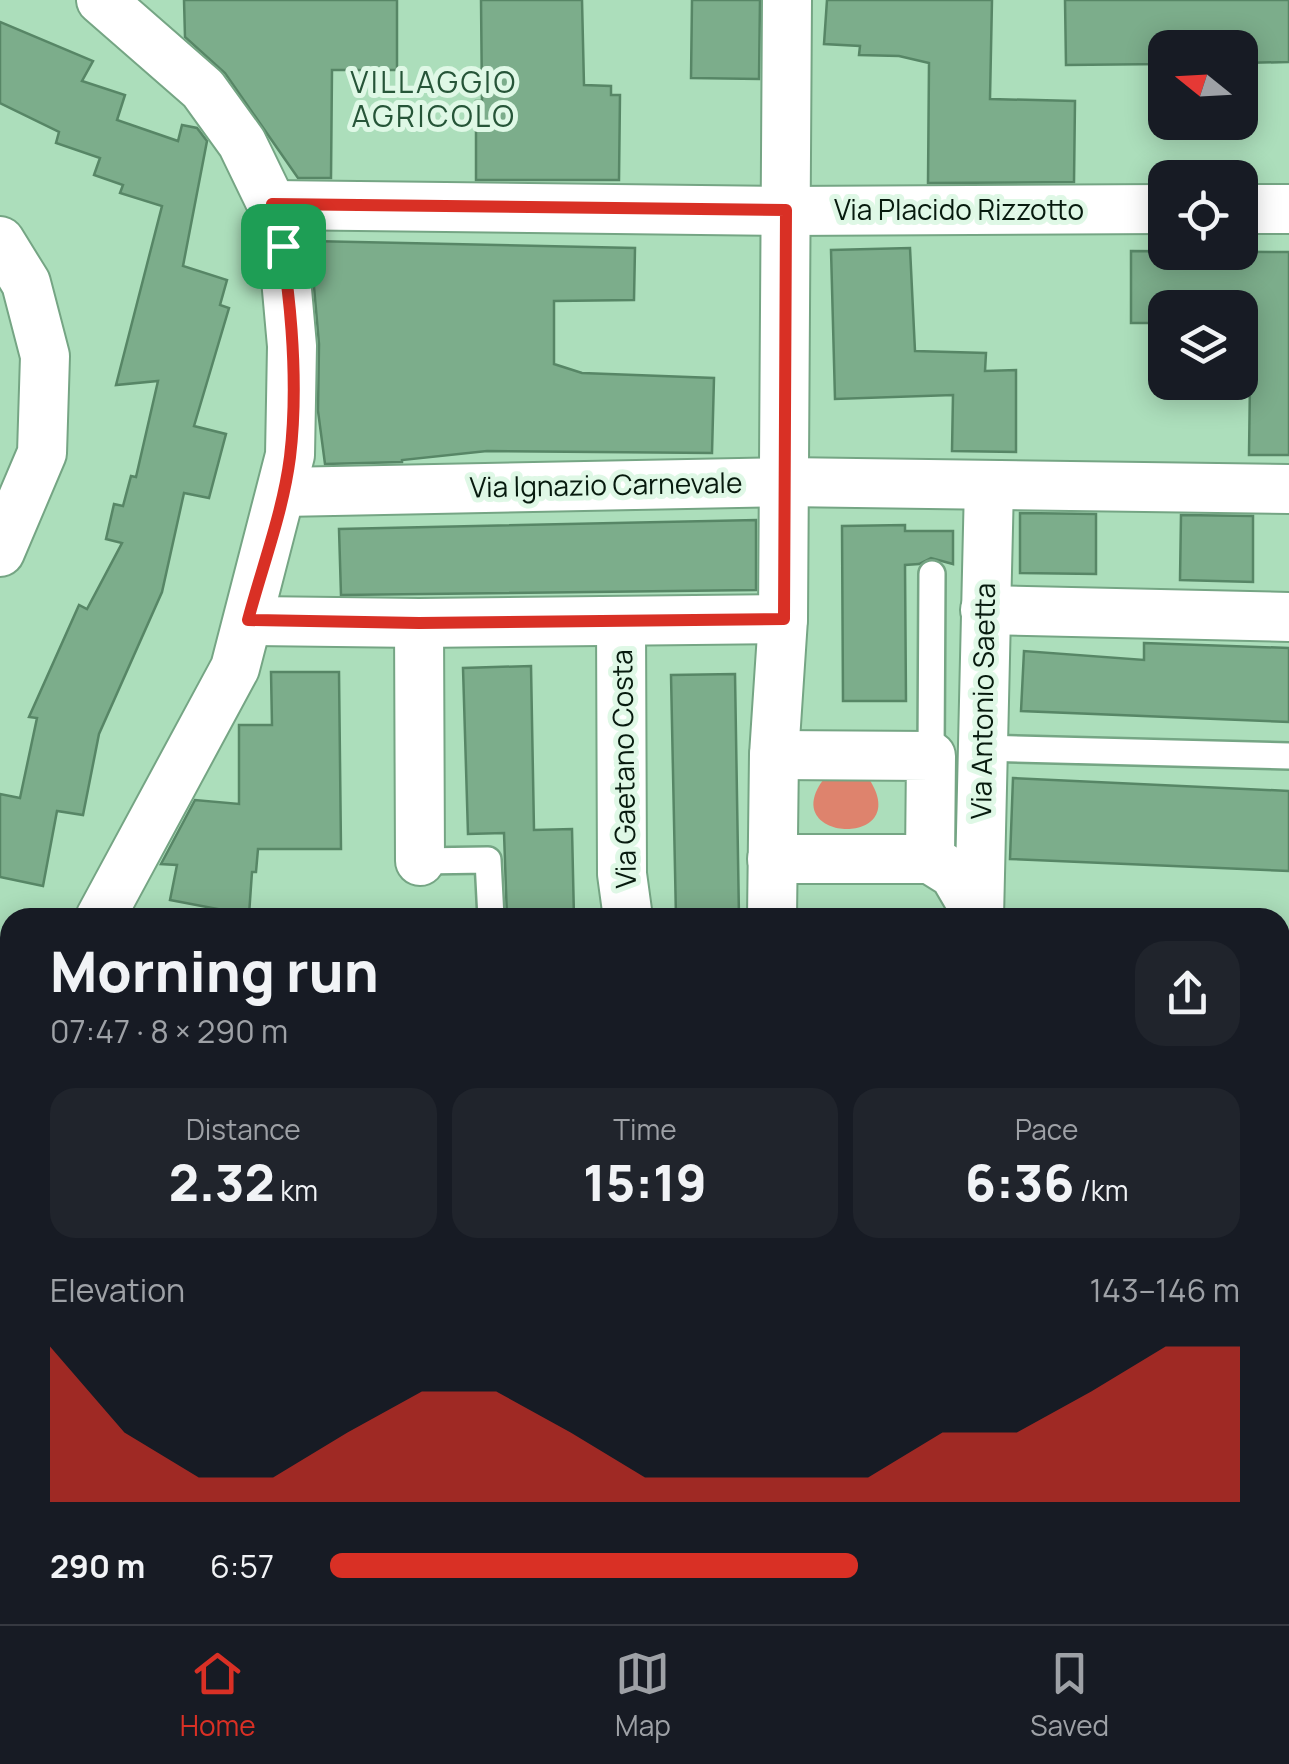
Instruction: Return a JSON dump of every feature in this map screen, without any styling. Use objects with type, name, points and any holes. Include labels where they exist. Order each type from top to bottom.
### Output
[{"type":"street","points":[[101,0],[203,89],[242,144],[272,204],[283,246],[292,346],[290,455],[234,668],[105,908]]},
{"type":"street","points":[[772,908],[774,755],[784,619],[787,0]]},
{"type":"street","name":"Via Placido Rizzotto","points":[[272,204],[786,210],[1148,209]]},
{"type":"street","points":[[1258,209],[1289,208]]},
{"type":"street","points":[[0,241],[26,283],[45,356],[42,452],[0,552]]},
{"type":"street","name":"Via Ignazio Carnevale","points":[[283,492],[785,482],[1289,489]]},
{"type":"street","name":"Via Antonio Saetta","points":[[978,908],[989,484]]},
{"type":"street","points":[[985,610],[1289,616]]},
{"type":"street","points":[[248,620],[419,623],[784,619]]},
{"type":"street","name":"Via Gaetano Costa","points":[[621,621],[622,874],[627,908]]},
{"type":"street","points":[[419,623],[420,861]]},
{"type":"street","points":[[774,755],[931,756],[930,859]]},
{"type":"street","points":[[772,859],[930,859],[954,874],[973,908]]},
{"type":"lane","points":[[931,756],[932,574]]},
{"type":"lane","points":[[982,748],[1289,756]]},
{"type":"lane","points":[[420,861],[488,860],[491,908]]},
{"type":"shaded area","points":[[828,774],[867,776],[878,800],[875,817],[862,827],[844,829],[828,825],[816,814],[814,797]]},
{"type":"building","points":[[184,0],[397,0],[397,70],[332,70],[331,178],[298,178],[225,73],[185,37]]},
{"type":"building","points":[[481,0],[582,0],[584,85],[611,86],[611,95],[620,95],[619,180],[476,180],[476,101],[482,101]]},
{"type":"building","points":[[692,0],[760,0],[759,79],[691,78]]},
{"type":"building","points":[[827,0],[992,0],[990,99],[1075,101],[1074,182],[928,183],[929,63],[899,56],[859,55],[860,46],[824,44]]},
{"type":"building","points":[[1065,0],[1289,0],[1289,62],[1258,63],[1258,30],[1148,30],[1148,64],[1066,65]]},
{"type":"building","points":[[0,22],[93,61],[82,81],[125,95],[117,120],[178,141],[182,125],[197,128],[207,141],[183,266],[227,280],[220,305],[229,308],[194,426],[226,434],[209,498],[184,493],[162,592],[99,734],[83,815],[57,811],[43,886],[0,877],[0,794],[20,798],[37,718],[29,717],[79,605],[87,609],[122,543],[106,539],[114,504],[123,506],[131,476],[136,477],[158,381],[116,385],[162,206],[120,193],[123,185],[94,175],[100,158],[56,143],[59,132],[0,103]]},
{"type":"building","points":[[310,241],[635,248],[634,300],[554,301],[554,364],[582,373],[714,378],[712,453],[487,451],[402,462],[325,464],[318,411],[319,344]]},
{"type":"building","points":[[910,248],[915,351],[986,353],[985,371],[1016,370],[1016,452],[952,451],[953,395],[835,399],[831,250]]},
{"type":"building","points":[[1131,251],[1148,251],[1148,270],[1258,270],[1258,252],[1289,252],[1289,455],[1249,455],[1250,400],[1258,400],[1258,290],[1148,290],[1148,323],[1131,323]]},
{"type":"building","points":[[1020,513],[1096,514],[1096,574],[1020,573]]},
{"type":"building","points":[[1181,515],[1253,516],[1253,582],[1180,580]]},
{"type":"building","points":[[756,520],[756,590],[341,595],[339,529]]},
{"type":"building","points":[[905,525],[905,531],[953,531],[953,564],[931,558],[905,565],[906,701],[843,701],[842,526]]},
{"type":"building","points":[[1144,643],[1289,648],[1289,722],[1021,711],[1024,651],[1144,660]]},
{"type":"building","points":[[531,666],[534,830],[572,829],[574,908],[507,908],[504,833],[468,834],[463,668]]},
{"type":"building","points":[[271,672],[339,672],[341,849],[258,849],[249,908],[212,908],[170,900],[177,865],[161,864],[195,800],[239,804],[239,725],[272,725]]},
{"type":"building","points":[[735,674],[739,908],[676,908],[671,675]]},
{"type":"building","points":[[1013,778],[1289,791],[1289,871],[1010,859]]},
{"type":"district","name":"VILLAGGIO AGRICOLO","points":[[434,100]]},
{"type":"route","points":[[272,204],[786,210],[784,619],[419,623],[248,620],[290,455],[292,346],[283,246],[272,204]]}]
